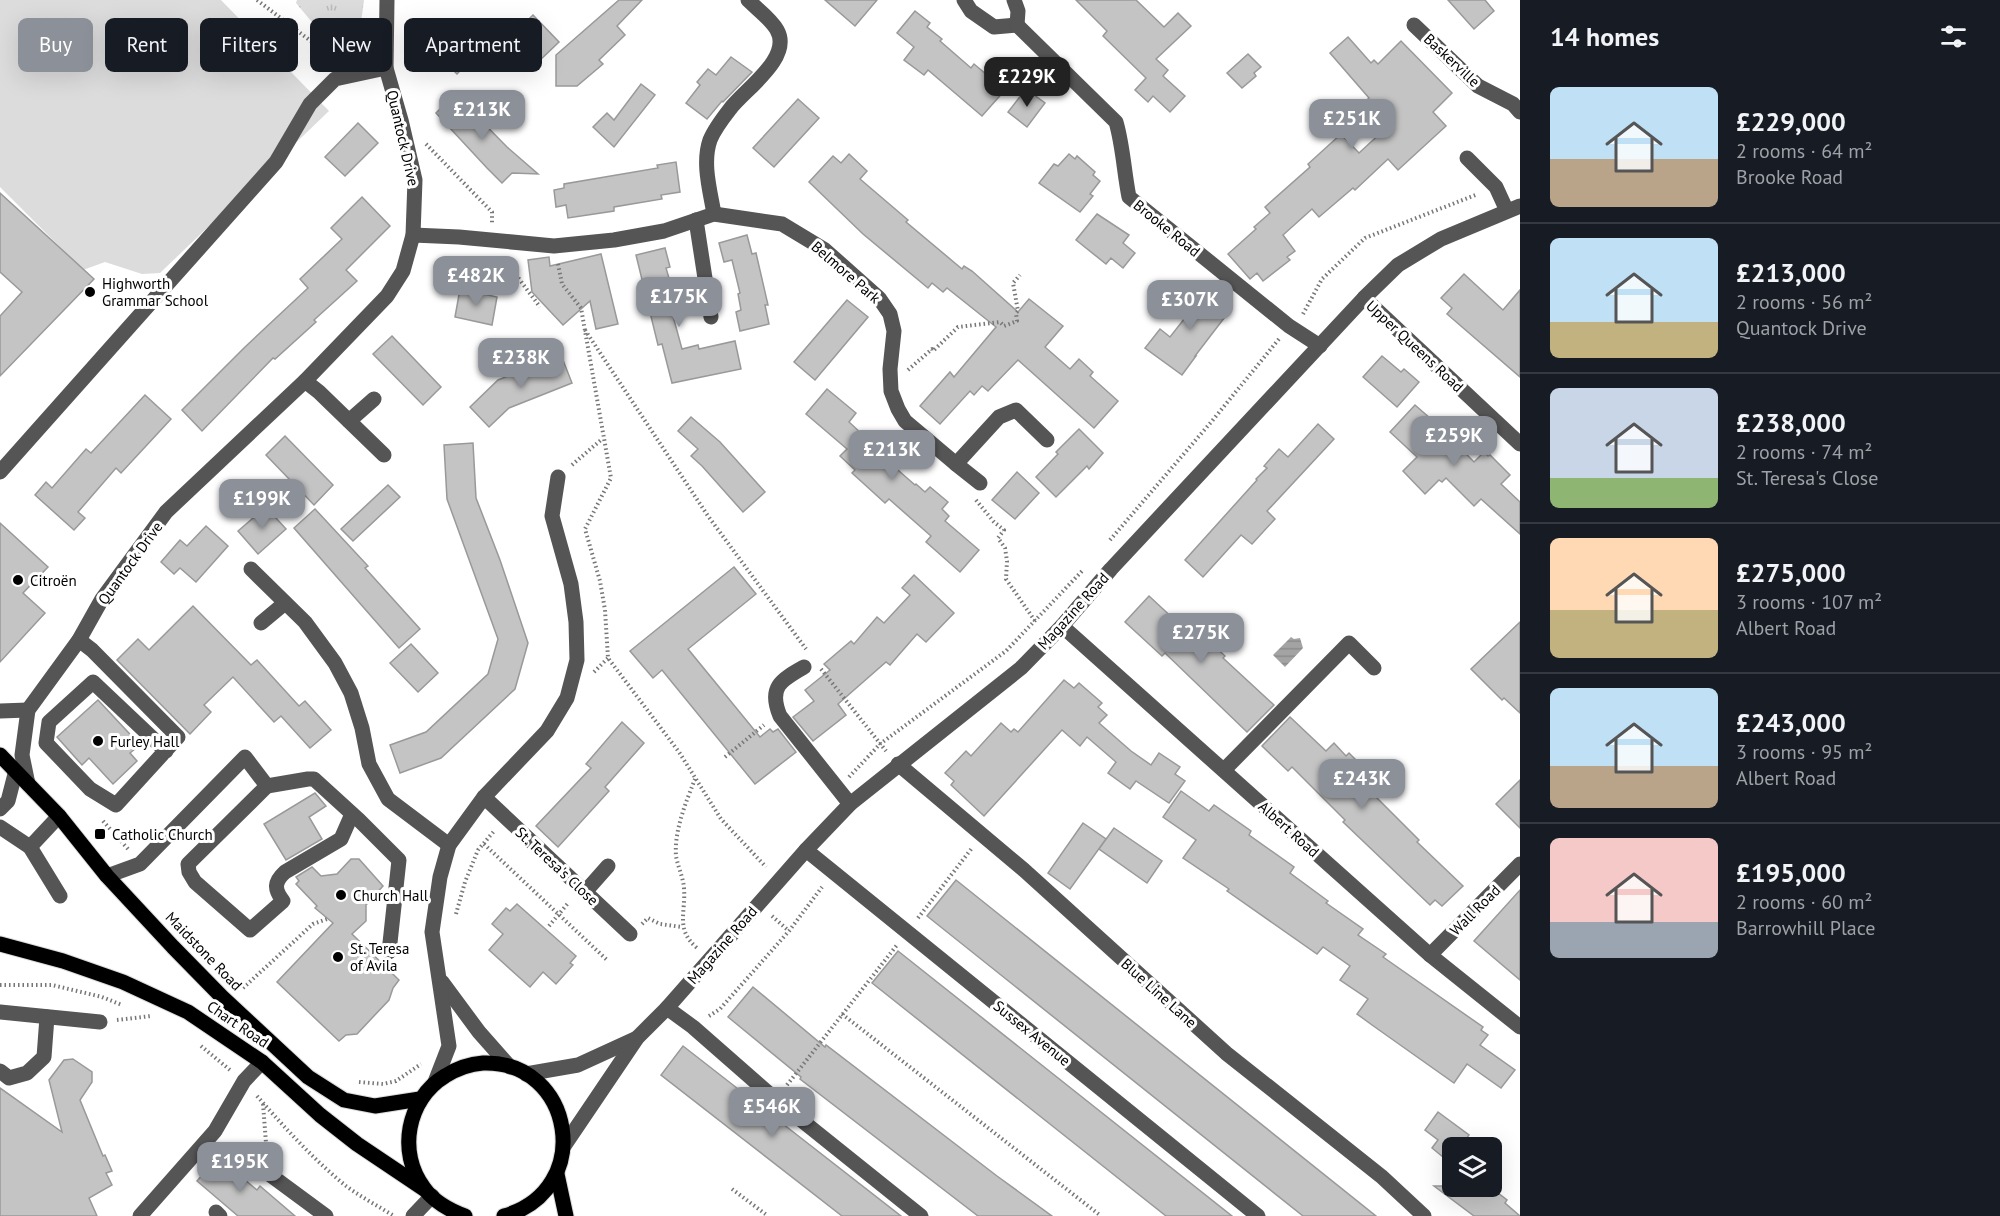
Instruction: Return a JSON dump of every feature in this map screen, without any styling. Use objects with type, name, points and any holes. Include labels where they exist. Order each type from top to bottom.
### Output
[{"type":"main road","name":"Maidstone Road","points":[[0,755],[59,816],[107,876],[222,997],[308,1077],[344,1100],[375,1106],[420,1100]]},
{"type":"main road","name":"Chart Road","points":[[0,944],[123,982],[188,1012],[262,1062],[320,1115],[357,1144],[428,1192],[442,1206],[465,1216]]},
{"type":"main road","points":[[428,1192],[413,1168],[408,1144],[411,1121],[420,1100],[435,1082],[458,1069],[484,1064],[510,1067],[526,1074],[543,1087],[555,1105],[562,1124],[564,1146],[557,1174],[542,1196],[520,1211],[504,1216]]},
{"type":"main road","points":[[557,1174],[566,1216]]},
{"type":"street","name":"Quantock Drive","points":[[385,18],[387,0]]},
{"type":"street","points":[[714,214],[707,171],[707,153],[711,138],[730,108],[757,82],[777,57],[781,44],[778,31],[748,0]]},
{"type":"street","points":[[964,0],[971,11],[994,27],[1017,25],[1018,11],[1014,0]]},
{"type":"street","name":"Brooke Road","points":[[1017,25],[1116,122],[1121,138],[1129,197],[1289,326],[1320,346]]},
{"type":"street","name":"Baskerville","points":[[1414,26],[1478,86],[1513,104],[1520,112]]},
{"type":"street","points":[[0,472],[276,162],[310,104],[334,79],[365,72]]},
{"type":"street","name":"Quantock Drive","points":[[28,784],[22,755],[28,710],[80,640],[102,599],[166,512],[306,381],[387,297],[403,271],[413,235],[415,180],[387,72]]},
{"type":"street","points":[[1467,158],[1496,187],[1513,209]]},
{"type":"street","name":"Magazine Road","points":[[564,1146],[637,1038],[667,1008],[806,850],[850,804],[1021,668],[1364,298],[1398,265],[1441,239],[1513,209]]},
{"type":"street","name":"Belmore Park","points":[[413,235],[554,246],[615,240],[664,231],[714,214],[782,224],[825,250],[879,298],[890,314],[894,331],[890,374],[891,391],[898,410],[905,421],[980,483]]},
{"type":"street","points":[[696,220],[711,317]]},
{"type":"street","name":"Upper Queens Road","points":[[1364,298],[1520,444]]},
{"type":"street","points":[[306,381],[384,455]]},
{"type":"street","points":[[349,421],[374,399]]},
{"type":"street","points":[[956,464],[999,417],[1016,410],[1047,440]]},
{"type":"street","points":[[435,1082],[449,1046],[432,932],[440,877],[449,845],[484,797],[547,731],[567,698],[577,660],[576,622],[571,584],[552,516],[558,477]]},
{"type":"street","points":[[251,569],[305,622],[335,663],[351,693],[362,728],[369,764],[388,799],[449,845]]},
{"type":"street","points":[[261,622],[285,603]]},
{"type":"street","name":"Albert Road","points":[[1062,626],[1430,955],[1520,1027]]},
{"type":"street","points":[[80,640],[178,737],[166,751],[116,805],[90,789],[46,743],[49,722],[93,682],[166,751]]},
{"type":"street","points":[[1224,770],[1349,643],[1374,668]]},
{"type":"street","points":[[809,663],[779,683],[776,698],[778,713],[850,804]]},
{"type":"street","points":[[0,711],[28,710]]},
{"type":"street","points":[[107,876],[140,864],[245,757],[267,786]]},
{"type":"street","name":"Blue Line Lane","points":[[898,764],[1024,870],[1226,1053],[1381,1176],[1424,1216]]},
{"type":"street","points":[[0,809],[8,801],[16,770]]},
{"type":"street","points":[[352,814],[340,839],[281,875],[276,882],[276,888],[283,901],[250,930],[195,882],[189,872],[188,864],[267,786],[314,780],[352,814],[399,860],[389,952]]},
{"type":"street","name":"St. Teresa's Close","points":[[484,797],[630,934]]},
{"type":"street","points":[[30,847],[59,816]]},
{"type":"street","points":[[0,827],[30,847],[60,896]]},
{"type":"street","name":"Sussex Avenue","points":[[806,850],[1258,1216]]},
{"type":"street","name":"Wall Road","points":[[1430,955],[1520,864]]},
{"type":"street","points":[[583,890],[608,866]]},
{"type":"street","points":[[440,980],[479,1032],[510,1067]]},
{"type":"street","points":[[667,1008],[693,1027],[775,1100],[921,1216]]},
{"type":"street","points":[[0,1012],[100,1022]]},
{"type":"street","points":[[0,1071],[9,1078],[27,1073],[44,1057],[47,1017]]},
{"type":"street","name":"Magazine Road","points":[[526,1074],[578,1065],[637,1038]]},
{"type":"street","points":[[140,1216],[215,1131],[244,1081],[262,1062]]},
{"type":"street","points":[[269,1174],[326,1216]]},
{"type":"street","points":[[413,1216],[428,1192]]},
{"type":"path","points":[[257,0],[354,74]]},
{"type":"path","points":[[424,141],[492,212],[492,226]]},
{"type":"path","points":[[1105,545],[1212,421],[1289,326],[1302,315],[1322,279],[1365,238],[1496,187]]},
{"type":"path","points":[[554,246],[562,284],[581,308],[611,478],[585,528],[600,581],[605,610],[608,658],[679,752],[721,819],[766,867]]},
{"type":"path","points":[[499,252],[540,308]]},
{"type":"path","points":[[890,374],[907,371],[932,349],[933,351],[958,327],[1000,322],[1004,326],[1017,321],[1018,310],[1013,283],[1020,275]]},
{"type":"path","points":[[584,329],[708,516],[807,650]]},
{"type":"path","points":[[558,477],[603,438]]},
{"type":"path","points":[[980,483],[974,499],[1004,530],[998,538],[1005,548],[1006,579],[1035,621]]},
{"type":"path","points":[[837,789],[880,744],[1006,651],[1089,563]]},
{"type":"path","points":[[809,663],[898,764]]},
{"type":"path","points":[[725,758],[778,713]]},
{"type":"path","points":[[695,778],[677,839],[676,856],[684,889],[682,927],[685,936],[697,948]]},
{"type":"path","points":[[453,922],[478,850],[506,818]]},
{"type":"path","points":[[775,1100],[982,835]]},
{"type":"path","points":[[484,844],[607,960]]},
{"type":"path","points":[[759,876],[773,860]]},
{"type":"path","points":[[693,1027],[720,1009],[789,931],[832,873]]},
{"type":"path","points":[[549,926],[583,890]]},
{"type":"path","points":[[630,934],[648,918],[660,924],[682,927]]},
{"type":"path","points":[[235,980],[243,988],[313,924],[327,919]]},
{"type":"path","points":[[690,956],[704,940]]},
{"type":"path","points":[[0,985],[52,985],[102,997],[132,1008]]},
{"type":"path","points":[[100,1022],[152,1016],[142,1012]]},
{"type":"path","points":[[842,1014],[1101,1216]]},
{"type":"path","points":[[194,1040],[244,1081],[294,1138],[321,1164],[348,1187],[394,1216]]},
{"type":"path","points":[[358,1082],[383,1084],[396,1081],[418,1067],[424,1060]]},
{"type":"path","points":[[263,1103],[269,1174]]},
{"type":"path","points":[[732,1189],[768,1216]]},
{"type":"green space","points":[[0,0],[221,0],[239,18],[200,18],[200,72],[291,72],[329,111],[160,273],[142,274],[105,262],[83,270],[0,187]]},
{"type":"green space","points":[[297,0],[364,0],[362,18],[310,20],[296,3]]},
{"type":"shaded area","points":[[1291,637],[1300,638],[1303,648],[1285,667],[1273,655]]},
{"type":"building","points":[[619,0],[642,0],[617,26],[625,35],[599,60],[603,64],[577,86],[556,86],[556,55]]},
{"type":"building","points":[[825,0],[877,0],[855,26]]},
{"type":"building","points":[[1076,0],[1136,0],[1164,27],[1178,13],[1191,26],[1156,59],[1168,70],[1163,76],[1185,96],[1170,112],[1153,96],[1148,102],[1135,90],[1146,78],[1103,36],[1107,31]]},
{"type":"building","points":[[1448,0],[1485,0],[1494,11],[1474,29]]},
{"type":"building","points":[[915,11],[930,23],[927,27],[942,39],[940,41],[971,68],[974,64],[1005,90],[982,116],[928,70],[924,75],[904,60],[914,47],[897,33]]},
{"type":"building","points":[[542,24],[559,42],[542,58]]},
{"type":"building","points":[[1348,37],[1371,63],[1374,60],[1378,64],[1401,41],[1452,93],[1433,112],[1446,126],[1398,170],[1388,159],[1355,190],[1353,188],[1319,217],[1312,209],[1283,235],[1295,251],[1287,257],[1290,260],[1263,281],[1257,273],[1250,279],[1228,254],[1270,213],[1265,207],[1310,167],[1308,164],[1341,134],[1359,153],[1385,129],[1362,104],[1369,98],[1330,53]]},
{"type":"building","points":[[1248,54],[1261,67],[1254,73],[1256,76],[1242,88],[1227,73]]},
{"type":"building","points":[[731,57],[752,72],[707,119],[686,103],[700,85],[697,82],[708,69],[716,75]]},
{"type":"building","points":[[641,84],[655,95],[614,147],[593,127],[607,113],[614,120]]},
{"type":"building","points":[[1026,89],[1045,103],[1027,127],[1008,112]]},
{"type":"building","points":[[455,94],[507,147],[538,174],[512,173],[502,183],[436,113]]},
{"type":"building","points":[[798,99],[819,118],[774,167],[753,148]]},
{"type":"building","points":[[358,123],[378,143],[345,176],[325,157]]},
{"type":"building","points":[[849,154],[867,171],[860,179],[908,220],[906,222],[962,269],[964,266],[972,271],[1018,312],[1029,299],[1063,326],[1045,347],[1070,369],[1079,359],[1093,372],[1090,376],[1118,401],[1094,428],[1018,360],[988,391],[982,386],[974,395],[970,391],[940,424],[920,406],[950,372],[954,377],[996,327],[947,288],[943,292],[932,283],[928,288],[863,234],[809,182],[833,156],[841,163]]},
{"type":"building","points":[[1069,154],[1075,159],[1077,156],[1095,172],[1093,175],[1100,181],[1090,194],[1093,196],[1080,212],[1039,183],[1054,164],[1058,166]]},
{"type":"building","points":[[676,162],[680,192],[661,195],[662,199],[614,207],[614,211],[568,218],[566,205],[556,207],[554,190],[564,188],[564,184],[658,168],[657,165]]},
{"type":"building","points":[[0,193],[94,279],[0,376],[0,316],[22,292],[0,272]]},
{"type":"building","points":[[362,197],[390,226],[346,270],[357,281],[314,320],[316,322],[275,359],[273,358],[202,431],[182,410],[308,288],[300,279],[342,239],[331,228]]},
{"type":"building","points":[[1097,214],[1129,235],[1123,243],[1135,253],[1123,268],[1111,258],[1106,264],[1076,240]]},
{"type":"building","points":[[747,235],[752,254],[756,253],[768,305],[765,305],[769,324],[740,331],[736,312],[741,310],[738,294],[740,293],[732,260],[724,262],[719,243]]},
{"type":"building","points":[[665,248],[670,267],[666,268],[671,285],[665,287],[682,349],[698,345],[699,349],[735,341],[741,369],[672,383],[662,344],[658,345],[636,255]]},
{"type":"building","points":[[601,254],[618,324],[596,329],[590,301],[563,325],[532,292],[528,260],[549,257],[550,266]]},
{"type":"building","points":[[1464,274],[1503,310],[1520,290],[1520,377],[1447,314],[1452,308],[1441,298]]},
{"type":"building","points":[[1200,284],[1231,309],[1182,375],[1145,348],[1160,329],[1170,337],[1192,309],[1185,303]]},
{"type":"building","points":[[460,289],[497,297],[492,325],[455,317]]},
{"type":"building","points":[[847,300],[868,317],[815,380],[794,362]]},
{"type":"building","points":[[392,336],[441,387],[423,405],[373,354]]},
{"type":"building","points":[[561,355],[572,383],[509,408],[489,427],[470,407],[498,380]]},
{"type":"building","points":[[1382,356],[1401,372],[1404,369],[1419,382],[1397,407],[1363,377]]},
{"type":"building","points":[[827,389],[856,413],[849,422],[876,447],[874,449],[915,485],[925,492],[930,487],[948,502],[942,509],[949,516],[945,521],[979,550],[960,572],[926,542],[931,536],[889,499],[885,503],[852,473],[855,470],[840,456],[847,449],[806,414]]},
{"type":"building","points":[[145,395],[171,419],[121,473],[116,468],[78,512],[85,518],[74,530],[35,495],[46,482],[52,488],[86,449],[91,453]]},
{"type":"building","points":[[1415,405],[1474,462],[1484,452],[1510,475],[1501,484],[1520,502],[1520,534],[1481,499],[1474,506],[1446,478],[1442,482],[1439,480],[1425,494],[1403,471],[1417,457],[1390,432]]},
{"type":"building","points":[[691,417],[720,442],[765,492],[743,512],[691,456],[698,449],[678,431]]},
{"type":"building","points":[[1318,424],[1334,439],[1267,511],[1275,519],[1252,544],[1241,535],[1203,577],[1185,560],[1257,480],[1267,468],[1264,466],[1279,449],[1288,457]]},
{"type":"building","points":[[1079,429],[1103,453],[1089,469],[1087,466],[1056,497],[1036,477]]},
{"type":"building","points":[[285,436],[333,485],[314,505],[266,455]]},
{"type":"building","points":[[473,443],[476,498],[528,643],[515,689],[441,758],[400,773],[390,745],[426,732],[488,674],[498,639],[447,499],[444,445]]},
{"type":"building","points":[[1017,472],[1039,493],[1015,519],[992,500]]},
{"type":"building","points":[[388,485],[400,497],[353,541],[341,529]]},
{"type":"building","points":[[266,507],[286,529],[258,554],[238,531]]},
{"type":"building","points":[[315,509],[368,566],[365,568],[420,629],[399,648],[294,528]]},
{"type":"building","name":"Citroën","points":[[0,523],[48,567],[23,593],[45,613],[0,662]]},
{"type":"building","points":[[206,526],[228,546],[196,582],[180,568],[174,574],[161,562],[180,540],[187,546]]},
{"type":"building","points":[[734,567],[756,594],[688,649],[760,737],[770,729],[773,732],[778,729],[796,752],[755,784],[662,670],[653,678],[630,651]]},
{"type":"building","points":[[914,575],[954,613],[926,642],[917,634],[890,665],[886,662],[838,704],[846,715],[813,741],[793,717],[814,701],[805,690],[830,670],[824,664],[851,641],[854,644],[877,617],[884,623],[910,595],[902,588]]},
{"type":"building","points":[[1149,596],[1190,634],[1196,629],[1225,656],[1223,658],[1274,705],[1247,732],[1165,653],[1162,656],[1125,622]]},
{"type":"building","points":[[193,606],[251,665],[257,660],[299,706],[305,701],[331,730],[310,748],[281,716],[274,722],[233,677],[204,705],[211,712],[190,734],[117,660],[138,639],[149,650]]},
{"type":"building","points":[[1520,622],[1520,713],[1504,698],[1502,700],[1471,669]]},
{"type":"building","points":[[411,644],[438,673],[418,692],[390,663]]},
{"type":"building","points":[[1064,680],[1074,688],[1079,683],[1102,703],[1098,707],[1107,715],[1099,723],[1131,751],[1151,765],[1159,753],[1180,767],[1175,774],[1185,781],[1169,803],[1136,781],[1130,789],[1108,773],[1116,762],[1087,737],[1080,746],[1062,730],[984,816],[951,785],[954,781],[945,773],[966,751],[971,756],[1001,723],[1011,732],[1014,729],[1018,732]]},
{"type":"building","name":"Furley Hall","points":[[98,700],[140,745],[130,753],[137,761],[113,784],[89,758],[82,765],[57,737]]},
{"type":"building","points":[[1290,717],[1326,751],[1334,743],[1346,756],[1349,753],[1365,769],[1356,777],[1419,840],[1417,842],[1463,886],[1442,906],[1435,900],[1430,905],[1343,822],[1345,820],[1292,767],[1288,771],[1262,746]]},
{"type":"building","points":[[622,722],[644,743],[605,787],[609,791],[558,847],[536,826],[591,768],[586,764]]},
{"type":"building","points":[[1520,780],[1520,828],[1496,804]]},
{"type":"building","points":[[1181,791],[1209,811],[1214,805],[1251,831],[1249,835],[1294,867],[1290,873],[1328,901],[1326,903],[1363,929],[1358,935],[1386,954],[1383,957],[1483,1027],[1481,1030],[1488,1035],[1480,1045],[1515,1070],[1501,1088],[1467,1064],[1454,1083],[1372,1025],[1357,1014],[1368,999],[1340,980],[1350,966],[1323,947],[1317,954],[1183,858],[1196,840],[1163,817]]},
{"type":"building","points":[[315,793],[326,806],[309,817],[322,839],[286,860],[264,824]]},
{"type":"building","points":[[1083,823],[1106,839],[1070,889],[1048,873]]},
{"type":"building","points":[[1114,828],[1162,861],[1147,883],[1099,849]]},
{"type":"building","name":"St. Teresa of Avila","points":[[351,859],[359,859],[383,886],[366,905],[366,921],[352,934],[399,980],[389,1000],[357,1034],[346,1035],[339,1041],[277,982],[333,923],[315,908],[317,906],[296,884],[299,881],[296,877],[312,867],[321,876],[337,874]]},
{"type":"building","points":[[956,880],[1376,1216],[1303,1216],[927,916]]},
{"type":"building","points":[[1520,890],[1520,980],[1474,941]]},
{"type":"building","points":[[517,904],[576,956],[570,963],[573,965],[556,984],[543,972],[530,987],[489,950],[503,934],[492,924],[506,908],[510,911]]},
{"type":"building","points":[[898,951],[1232,1216],[1166,1216],[872,983]]},
{"type":"building","points":[[753,987],[825,1047],[826,1045],[1052,1216],[978,1216],[800,1079],[801,1077],[728,1017]]},
{"type":"building","points":[[683,1046],[901,1216],[842,1216],[661,1075]]},
{"type":"building","points":[[73,1059],[92,1072],[92,1082],[80,1100],[103,1156],[105,1155],[112,1171],[106,1173],[112,1185],[89,1198],[97,1216],[0,1216],[0,1088],[62,1132],[49,1080],[64,1060]]},
{"type":"building","points":[[1438,1112],[1469,1135],[1468,1137],[1442,1137],[1442,1156],[1432,1148],[1438,1140],[1425,1130]]},
{"type":"building","points":[[218,1157],[257,1190],[260,1186],[295,1216],[238,1216],[197,1181]]},
{"type":"building","points":[[1434,1186],[1442,1186],[1442,1192]]},
{"type":"building","points":[[1502,1196],[1507,1200],[1505,1203],[1520,1216],[1474,1216],[1449,1197]]},
{"type":"place","name":"Highworth Grammar School","points":[[90,292]]},
{"type":"place","name":"Citroën","points":[[18,580]]},
{"type":"place","name":"Furley Hall","points":[[98,741]]},
{"type":"place","name":"Catholic Church","points":[[100,834]]},
{"type":"place","name":"Church Hall","points":[[341,895]]},
{"type":"place","name":"St. Teresa of Avila","points":[[338,957]]}]
